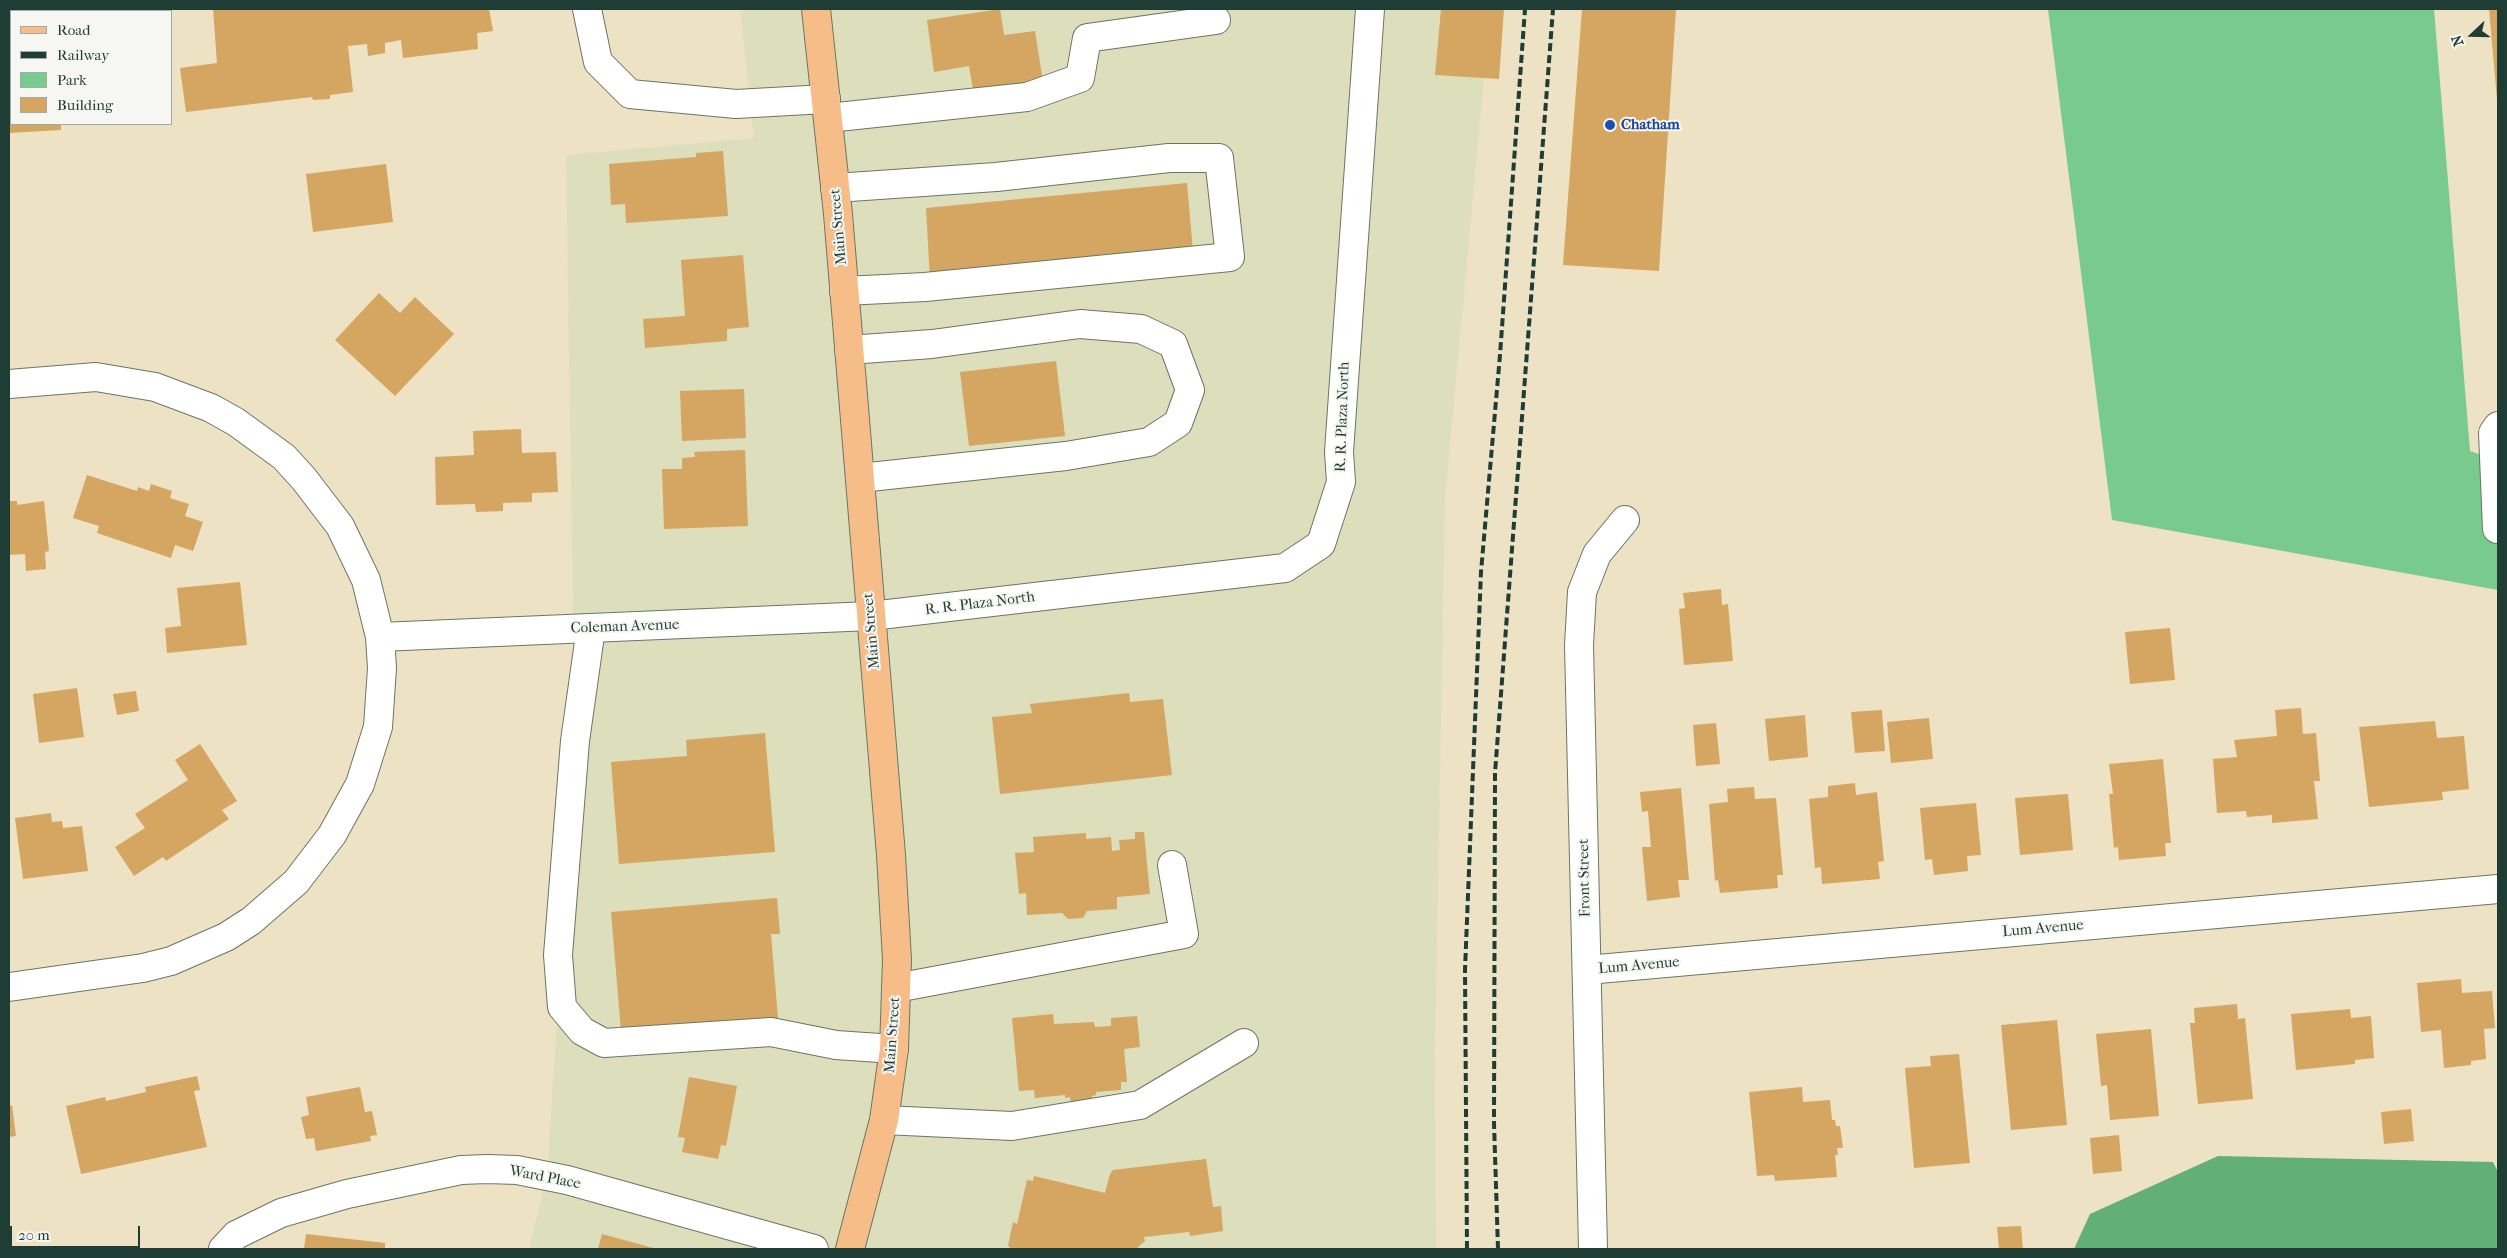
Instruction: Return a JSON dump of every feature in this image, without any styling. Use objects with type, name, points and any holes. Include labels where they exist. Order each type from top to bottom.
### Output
[{"type":"main road","name":"Main Street","points":[[816,9],[835,188],[860,478],[891,855],[897,960],[894,1049],[884,1120],[850,1249]]},
{"type":"street","points":[[587,9],[598,62],[630,94],[736,104],[827,108],[1027,97],[1080,78],[1087,38],[1216,20]]},
{"type":"street","name":"R. R. Plaza North","points":[[871,616],[1285,568],[1321,544],[1341,482],[1339,452],[1370,9]]},
{"type":"street","points":[[835,188],[996,178],[1169,158],[1220,158],[1230,257],[925,286],[844,291]]},
{"type":"street","points":[[849,350],[932,344],[1080,324],[1141,329],[1173,344],[1190,390],[1178,423],[1149,442],[1066,456],[860,478]]},
{"type":"street","points":[[9,384],[96,377],[155,387],[211,408],[236,422],[284,458],[304,479],[340,526],[366,580],[380,637],[382,668],[378,727],[360,784],[332,836],[296,882],[251,921],[226,937],[172,961],[143,968],[9,987]]},
{"type":"street","points":[[2498,426],[2493,433],[2498,534]]},
{"type":"street","name":"Front Street","points":[[1594,1249],[1579,645],[1582,592],[1597,554],[1625,520]]},
{"type":"street","name":"Coleman Avenue","points":[[380,637],[871,616]]},
{"type":"street","points":[[591,628],[575,741],[558,955],[562,1007],[582,1031],[604,1043],[771,1032],[836,1045],[894,1049]]},
{"type":"street","points":[[896,988],[1184,934],[1172,865]]},
{"type":"street","name":"Lum Avenue","points":[[1587,970],[2498,888]]},
{"type":"street","points":[[884,1120],[1012,1126],[1140,1105],[1244,1043]]},
{"type":"street","name":"Ward Place","points":[[222,1249],[236,1235],[281,1213],[348,1194],[461,1170],[487,1169],[517,1170],[567,1180],[814,1249]]},
{"type":"shaded area","points":[[740,9],[1441,9],[1435,75],[1484,78],[1445,499],[1435,1051],[1436,1249],[529,1249],[547,1176],[575,741],[566,155],[754,138]]},
{"type":"green space","points":[[2048,9],[2434,9],[2470,451],[2498,461],[2498,590],[2112,520]]},
{"type":"green space","points":[[2218,1156],[2493,1162],[2498,1172],[2498,1249],[2074,1249],[2090,1214]]},
{"type":"building","points":[[57,9],[155,9],[155,10]]},
{"type":"building","points":[[213,9],[489,9],[493,31],[477,33],[478,49],[403,58],[401,40],[385,43],[385,53],[368,56],[367,44],[348,46],[353,92],[330,95],[330,99],[313,100],[312,97],[186,112],[180,68],[217,63]]},
{"type":"building","points":[[1000,9],[1004,35],[1035,31],[1043,82],[974,96],[969,66],[934,72],[927,20]]},
{"type":"building","points":[[1441,9],[1504,9],[1499,79],[1435,75]]},
{"type":"building","points":[[1582,9],[1676,9],[1659,271],[1563,265]]},
{"type":"building","points":[[2489,9],[2498,9],[2498,100],[2497,100]]},
{"type":"building","points":[[9,88],[10,125],[61,125],[61,130],[9,133]]},
{"type":"building","points":[[723,151],[728,216],[626,223],[625,204],[611,205],[609,164],[696,157],[696,153]]},
{"type":"building","points":[[386,164],[393,222],[313,232],[306,174]]},
{"type":"building","points":[[1187,183],[1193,251],[930,280],[926,208]]},
{"type":"building","points":[[743,255],[749,327],[727,329],[727,341],[645,348],[643,319],[685,316],[681,260]]},
{"type":"building","points":[[379,293],[400,313],[415,297],[454,334],[395,396],[335,340]]},
{"type":"building","points":[[1056,361],[1065,436],[969,446],[960,372]]},
{"type":"building","points":[[744,389],[746,438],[682,441],[680,391]]},
{"type":"building","points":[[521,429],[522,453],[556,452],[558,492],[532,493],[532,502],[503,503],[503,511],[476,512],[475,504],[436,505],[435,457],[474,455],[473,431]]},
{"type":"building","points":[[745,450],[748,526],[664,529],[662,469],[682,469],[682,458],[695,457],[694,452]]},
{"type":"building","points":[[87,475],[137,491],[138,487],[149,491],[151,484],[172,491],[170,498],[189,504],[185,516],[203,522],[193,551],[175,545],[171,558],[97,533],[99,526],[73,518]]},
{"type":"building","points":[[9,501],[17,501],[17,505],[44,501],[49,551],[45,552],[46,569],[26,571],[25,554],[9,555]]},
{"type":"building","points":[[240,582],[247,645],[167,653],[165,628],[181,626],[177,588]]},
{"type":"building","points":[[1721,589],[1722,605],[1728,604],[1733,661],[1684,665],[1679,609],[1685,608],[1683,593]]},
{"type":"building","points":[[2170,628],[2175,680],[2130,684],[2125,632]]},
{"type":"building","points":[[77,688],[84,737],[39,743],[33,694]]},
{"type":"building","points":[[136,691],[139,711],[117,715],[113,694]]},
{"type":"building","points":[[1129,693],[1130,702],[1163,699],[1172,775],[1000,794],[992,717],[1032,713],[1030,704]]},
{"type":"building","points":[[2301,708],[2303,734],[2316,733],[2320,781],[2314,781],[2318,819],[2272,823],[2272,815],[2247,817],[2246,811],[2217,813],[2213,759],[2237,757],[2234,740],[2277,736],[2275,710]]},
{"type":"building","points":[[1882,710],[1885,751],[1855,753],[1851,712]]},
{"type":"building","points":[[1805,715],[1808,757],[1769,761],[1765,719]]},
{"type":"building","points":[[1929,718],[1933,759],[1891,763],[1887,722]]},
{"type":"building","points":[[2435,721],[2437,738],[2464,736],[2469,789],[2442,792],[2443,800],[2369,807],[2359,727]]},
{"type":"building","points":[[1716,723],[1720,764],[1696,766],[1693,725]]},
{"type":"building","points":[[765,733],[775,852],[619,864],[611,762],[687,756],[686,740]]},
{"type":"building","points":[[200,744],[237,801],[222,810],[229,819],[166,861],[163,857],[134,876],[115,847],[145,828],[135,814],[188,780],[175,760]]},
{"type":"building","points":[[2163,759],[2171,843],[2165,843],[2166,856],[2119,860],[2118,847],[2114,848],[2109,794],[2113,794],[2109,764]]},
{"type":"building","points":[[1855,783],[1856,795],[1877,792],[1884,861],[1878,862],[1880,879],[1822,884],[1821,867],[1815,868],[1809,799],[1828,797],[1828,786]]},
{"type":"building","points":[[1754,787],[1755,799],[1776,798],[1783,875],[1777,875],[1778,888],[1720,893],[1718,880],[1715,881],[1709,804],[1728,802],[1727,789]]},
{"type":"building","points":[[1681,788],[1689,880],[1678,880],[1680,897],[1647,901],[1642,847],[1651,847],[1648,811],[1642,812],[1640,792]]},
{"type":"building","points":[[2068,794],[2073,850],[2020,855],[2015,798]]},
{"type":"building","points":[[1976,803],[1981,855],[1967,856],[1968,871],[1934,875],[1932,859],[1925,860],[1920,808]]},
{"type":"building","points":[[51,813],[52,822],[62,821],[63,828],[82,826],[88,871],[23,879],[15,818]]},
{"type":"building","points":[[1135,832],[1144,832],[1150,894],[1117,897],[1117,909],[1087,911],[1083,918],[1068,919],[1062,913],[1027,915],[1026,893],[1019,894],[1015,853],[1034,852],[1033,837],[1086,833],[1086,839],[1111,837],[1112,851],[1120,850],[1119,840],[1135,839]]},
{"type":"building","points":[[777,898],[780,934],[771,934],[778,1018],[621,1031],[611,912]]},
{"type":"building","points":[[2461,979],[2462,993],[2492,991],[2495,1028],[2484,1029],[2486,1059],[2471,1061],[2471,1065],[2444,1068],[2441,1030],[2421,1032],[2417,983]]},
{"type":"building","points":[[2237,1004],[2238,1019],[2245,1018],[2253,1099],[2198,1104],[2190,1023],[2195,1023],[2194,1008]]},
{"type":"building","points":[[2350,1009],[2351,1018],[2371,1016],[2374,1058],[2355,1060],[2355,1064],[2296,1070],[2291,1014]]},
{"type":"building","points":[[1053,1014],[1054,1024],[1094,1022],[1095,1027],[1111,1026],[1111,1018],[1137,1016],[1140,1047],[1124,1049],[1127,1082],[1121,1082],[1121,1090],[1096,1092],[1096,1095],[1092,1096],[1093,1104],[1071,1106],[1070,1097],[1065,1098],[1065,1095],[1035,1098],[1034,1090],[1019,1091],[1012,1018]]},
{"type":"building","points":[[2057,1020],[2067,1125],[2011,1130],[2001,1025]]},
{"type":"building","points":[[2151,1029],[2159,1116],[2110,1120],[2107,1085],[2101,1086],[2096,1034]]},
{"type":"building","points":[[1959,1054],[1970,1163],[1914,1168],[1905,1068],[1931,1066],[1930,1056]]},
{"type":"building","points":[[197,1076],[200,1090],[194,1091],[207,1147],[81,1174],[66,1106],[105,1097],[106,1101],[146,1092],[145,1087]]},
{"type":"building","points":[[689,1077],[737,1086],[726,1146],[721,1145],[718,1159],[682,1152],[685,1138],[678,1137]]},
{"type":"building","points":[[360,1087],[365,1112],[372,1111],[377,1135],[370,1136],[371,1141],[316,1151],[314,1138],[306,1139],[301,1117],[309,1115],[306,1097]]},
{"type":"building","points":[[1802,1087],[1803,1102],[1830,1100],[1832,1120],[1835,1120],[1836,1126],[1840,1126],[1843,1148],[1837,1148],[1838,1155],[1835,1155],[1837,1177],[1775,1181],[1774,1175],[1757,1176],[1749,1092]]},
{"type":"building","points":[[12,1105],[16,1136],[9,1137],[9,1106]]},
{"type":"building","points":[[2411,1109],[2414,1141],[2384,1144],[2381,1112]]},
{"type":"building","points":[[2119,1135],[2122,1171],[2093,1174],[2090,1138]]},
{"type":"building","points":[[1206,1159],[1213,1207],[1221,1206],[1223,1231],[1190,1236],[1189,1232],[1144,1237],[1145,1241],[1136,1249],[1012,1249],[1008,1246],[1013,1222],[1017,1224],[1027,1180],[1033,1181],[1034,1176],[1105,1193],[1110,1174],[1113,1170]]},
{"type":"building","points":[[2021,1226],[2023,1249],[1999,1249],[1997,1227]]},
{"type":"building","points":[[306,1234],[385,1243],[385,1249],[304,1249]]},
{"type":"building","points":[[602,1234],[657,1249],[598,1249]]},
{"type":"railway","points":[[1467,1249],[1465,970],[1481,572],[1500,355],[1525,9]]},
{"type":"railway","points":[[1498,1249],[1494,1123],[1495,773],[1553,9]]},
{"type":"place","name":"Chatham","points":[[1610,125]]}]
